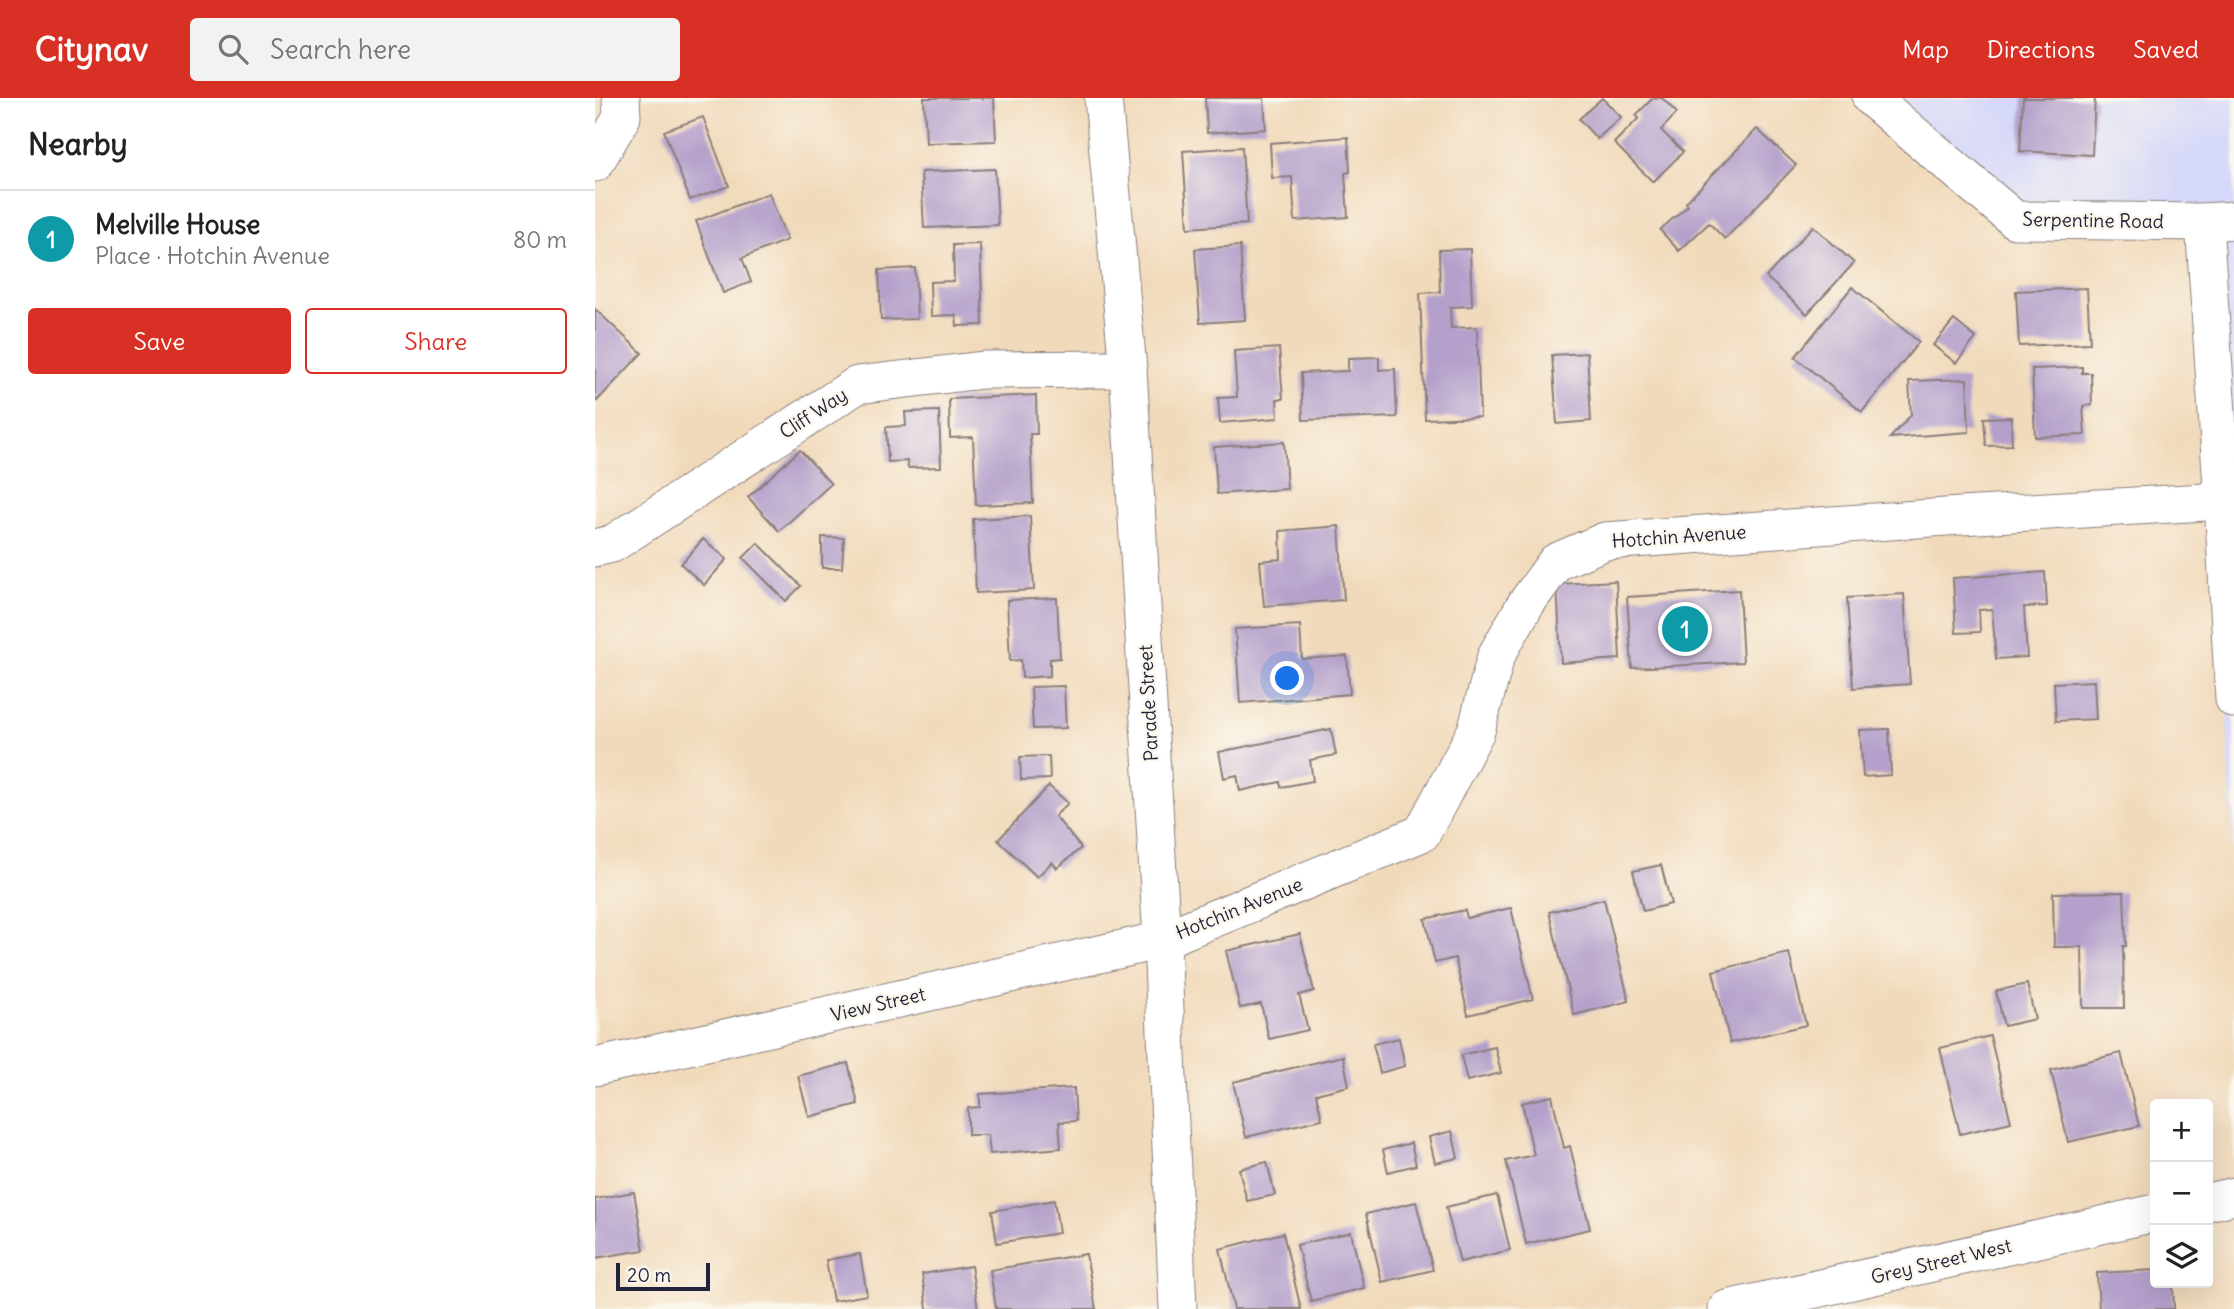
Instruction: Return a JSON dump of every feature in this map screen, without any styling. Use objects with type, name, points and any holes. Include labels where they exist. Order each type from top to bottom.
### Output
[{"type":"street","points":[[595,163],[622,117],[621,98]]},
{"type":"street","name":"Parade Street","points":[[1103,98],[1128,369],[1162,940],[1178,1309]]},
{"type":"street","name":"Serpentine Road","points":[[1871,98],[2015,220],[2219,221]]},
{"type":"street","points":[[2219,221],[2224,501],[2234,699]]},
{"type":"street","name":"Cliff Way","points":[[601,539],[857,384],[983,370],[1128,369]]},
{"type":"street","name":"Hotchin Avenue","points":[[1162,940],[1422,833],[1476,731],[1496,656],[1525,605],[1556,562],[1605,541],[1959,516],[2224,501]]},
{"type":"street","name":"View Street","points":[[595,1067],[1162,940]]},
{"type":"street","points":[[2213,1201],[2234,1196]]},
{"type":"street","name":"Grey Street West","points":[[1727,1309],[2150,1214]]},
{"type":"shaded area","points":[[1871,98],[2234,98],[2234,871],[2204,222],[2015,220]]},
{"type":"building","points":[[924,98],[994,98],[996,141],[926,143]]},
{"type":"building","points":[[1205,98],[1264,98],[1266,129],[1207,133]]},
{"type":"building","points":[[1602,98],[1621,117],[1597,139],[1579,119]]},
{"type":"building","points":[[1653,98],[1662,98],[1677,113],[1661,130],[1683,152],[1653,182],[1614,143],[1639,118],[1636,115]]},
{"type":"building","points":[[2023,98],[2095,98],[2092,155],[2020,151]]},
{"type":"building","points":[[703,117],[729,186],[690,200],[664,131]]},
{"type":"building","points":[[1757,129],[1796,165],[1725,239],[1709,223],[1679,251],[1660,230],[1688,205],[1686,202]]},
{"type":"building","points":[[1348,137],[1350,172],[1345,173],[1348,217],[1295,221],[1292,177],[1272,178],[1270,143]]},
{"type":"building","points":[[1242,147],[1247,224],[1188,228],[1183,151]]},
{"type":"building","points":[[995,169],[998,225],[924,228],[921,172]]},
{"type":"building","points":[[769,193],[787,240],[742,258],[751,282],[723,293],[696,221]]},
{"type":"building","points":[[1813,226],[1854,263],[1807,314],[1766,277]]},
{"type":"building","points":[[980,244],[983,325],[957,326],[956,315],[931,316],[930,282],[954,281],[953,245]]},
{"type":"building","points":[[1240,246],[1245,320],[1200,323],[1195,249]]},
{"type":"building","points":[[1470,249],[1472,306],[1450,307],[1451,328],[1477,327],[1480,417],[1425,419],[1420,293],[1440,292],[1439,250]]},
{"type":"building","points":[[915,268],[917,319],[881,320],[879,270]]},
{"type":"building","points":[[1852,287],[1919,342],[1862,412],[1795,357]]},
{"type":"building","points":[[2087,288],[2090,343],[2019,346],[2016,291]]},
{"type":"building","points":[[595,309],[642,353],[597,401],[595,399]]},
{"type":"building","points":[[1954,320],[1976,338],[1956,363],[1933,345]]},
{"type":"building","points":[[1279,348],[1283,399],[1277,399],[1278,418],[1220,423],[1218,398],[1237,397],[1234,351]]},
{"type":"building","points":[[1587,353],[1591,421],[1557,424],[1552,355]]},
{"type":"building","points":[[1379,357],[1379,370],[1395,369],[1397,417],[1303,420],[1301,373],[1348,371],[1348,358]]},
{"type":"building","points":[[2082,367],[2082,373],[2091,373],[2092,405],[2083,406],[2085,435],[2035,437],[2032,369]]},
{"type":"building","points":[[1967,379],[1969,432],[1890,438],[1911,415],[1909,381]]},
{"type":"building","points":[[1036,395],[1037,434],[1030,434],[1033,503],[976,505],[973,437],[950,438],[949,399]]},
{"type":"building","points":[[939,411],[941,467],[908,468],[907,461],[888,462],[886,427],[906,426],[905,412]]},
{"type":"building","points":[[2011,417],[2012,445],[1986,446],[1984,418]]},
{"type":"building","points":[[1284,442],[1287,489],[1217,494],[1214,447]]},
{"type":"building","points":[[800,450],[831,484],[779,531],[748,497]]},
{"type":"building","points":[[1030,516],[1034,590],[976,593],[973,519]]},
{"type":"building","points":[[1339,526],[1344,600],[1264,606],[1260,561],[1281,559],[1280,531]]},
{"type":"building","points":[[822,537],[844,538],[842,568],[822,568]]},
{"type":"building","points":[[703,539],[727,559],[704,585],[681,564]]},
{"type":"building","points":[[758,543],[801,586],[786,601],[743,558]]},
{"type":"building","points":[[2045,572],[2047,606],[2024,607],[2027,657],[1996,659],[1992,609],[1979,610],[1980,632],[1956,633],[1953,578]]},
{"type":"building","points":[[1616,581],[1620,659],[1561,663],[1557,584]]},
{"type":"building","points":[[1739,590],[1743,662],[1632,668],[1627,597]]},
{"type":"building","points":[[1904,594],[1910,684],[1853,688],[1847,598]]},
{"type":"building","points":[[1057,598],[1060,658],[1050,659],[1050,676],[1022,678],[1021,660],[1010,661],[1007,600]]},
{"type":"building","points":[[1300,625],[1302,659],[1347,656],[1350,694],[1240,703],[1235,629]]},
{"type":"building","points":[[2094,681],[2096,719],[2056,721],[2054,683]]},
{"type":"building","points":[[1064,686],[1066,728],[1033,729],[1031,687]]},
{"type":"building","points":[[1331,729],[1336,755],[1310,760],[1313,781],[1281,787],[1280,782],[1240,791],[1237,775],[1224,778],[1219,752]]},
{"type":"building","points":[[1889,729],[1891,775],[1863,777],[1860,730]]},
{"type":"building","points":[[1049,756],[1050,779],[1021,780],[1020,757]]},
{"type":"building","points":[[1049,786],[1068,803],[1055,816],[1081,848],[1057,868],[1052,862],[1037,877],[998,840]]},
{"type":"building","points":[[1661,865],[1671,904],[1643,911],[1633,871]]},
{"type":"building","points":[[2124,892],[2124,1008],[2083,1008],[2082,947],[2054,947],[2053,893]]},
{"type":"building","points":[[1604,899],[1629,1001],[1574,1015],[1549,912]]},
{"type":"building","points":[[1511,908],[1533,999],[1468,1015],[1455,958],[1435,963],[1425,919],[1465,910],[1467,918]]},
{"type":"building","points":[[1300,934],[1314,991],[1299,995],[1308,1030],[1269,1039],[1261,1004],[1240,1008],[1226,951]]},
{"type":"building","points":[[1789,953],[1806,1025],[1730,1043],[1713,971]]},
{"type":"building","points":[[2027,984],[2035,1019],[2004,1026],[1996,991]]},
{"type":"building","points":[[1990,1036],[2011,1122],[1960,1134],[1940,1048]]},
{"type":"building","points":[[1399,1038],[1405,1066],[1380,1073],[1373,1044]]},
{"type":"building","points":[[1495,1047],[1501,1073],[1467,1081],[1461,1055]]},
{"type":"building","points":[[2121,1053],[2139,1126],[2068,1142],[2051,1070]]},
{"type":"building","points":[[1343,1056],[1349,1086],[1316,1094],[1322,1119],[1246,1137],[1233,1082]]},
{"type":"building","points":[[848,1063],[858,1104],[809,1117],[798,1076]]},
{"type":"building","points":[[1074,1088],[1076,1121],[1059,1122],[1061,1148],[990,1154],[988,1135],[968,1135],[968,1108],[980,1107],[980,1094]]},
{"type":"building","points":[[1552,1096],[1564,1148],[1570,1146],[1590,1229],[1526,1244],[1506,1161],[1534,1155],[1522,1103]]},
{"type":"building","points":[[1452,1131],[1458,1158],[1435,1163],[1429,1137]]},
{"type":"building","points":[[1411,1143],[1416,1165],[1388,1172],[1383,1150]]},
{"type":"building","points":[[1267,1162],[1275,1195],[1247,1201],[1239,1169]]},
{"type":"building","points":[[634,1192],[644,1250],[595,1258],[595,1199]]},
{"type":"building","points":[[1497,1195],[1510,1250],[1460,1262],[1446,1207]]},
{"type":"building","points":[[1054,1200],[1059,1233],[997,1243],[992,1211]]},
{"type":"building","points":[[1416,1202],[1433,1270],[1382,1282],[1366,1214]]},
{"type":"building","points":[[1351,1232],[1364,1288],[1311,1301],[1297,1245]]},
{"type":"building","points":[[1283,1233],[1301,1309],[1234,1309],[1220,1249]]},
{"type":"building","points":[[860,1254],[867,1295],[833,1301],[826,1260]]},
{"type":"building","points":[[1086,1254],[1096,1309],[996,1309],[990,1270]]},
{"type":"building","points":[[971,1266],[978,1309],[927,1309],[922,1274]]},
{"type":"building","points":[[2150,1270],[2150,1288],[2173,1288],[2174,1309],[2099,1309],[2097,1273]]},
{"type":"place","name":"Melville House","points":[[1685,629]]}]
